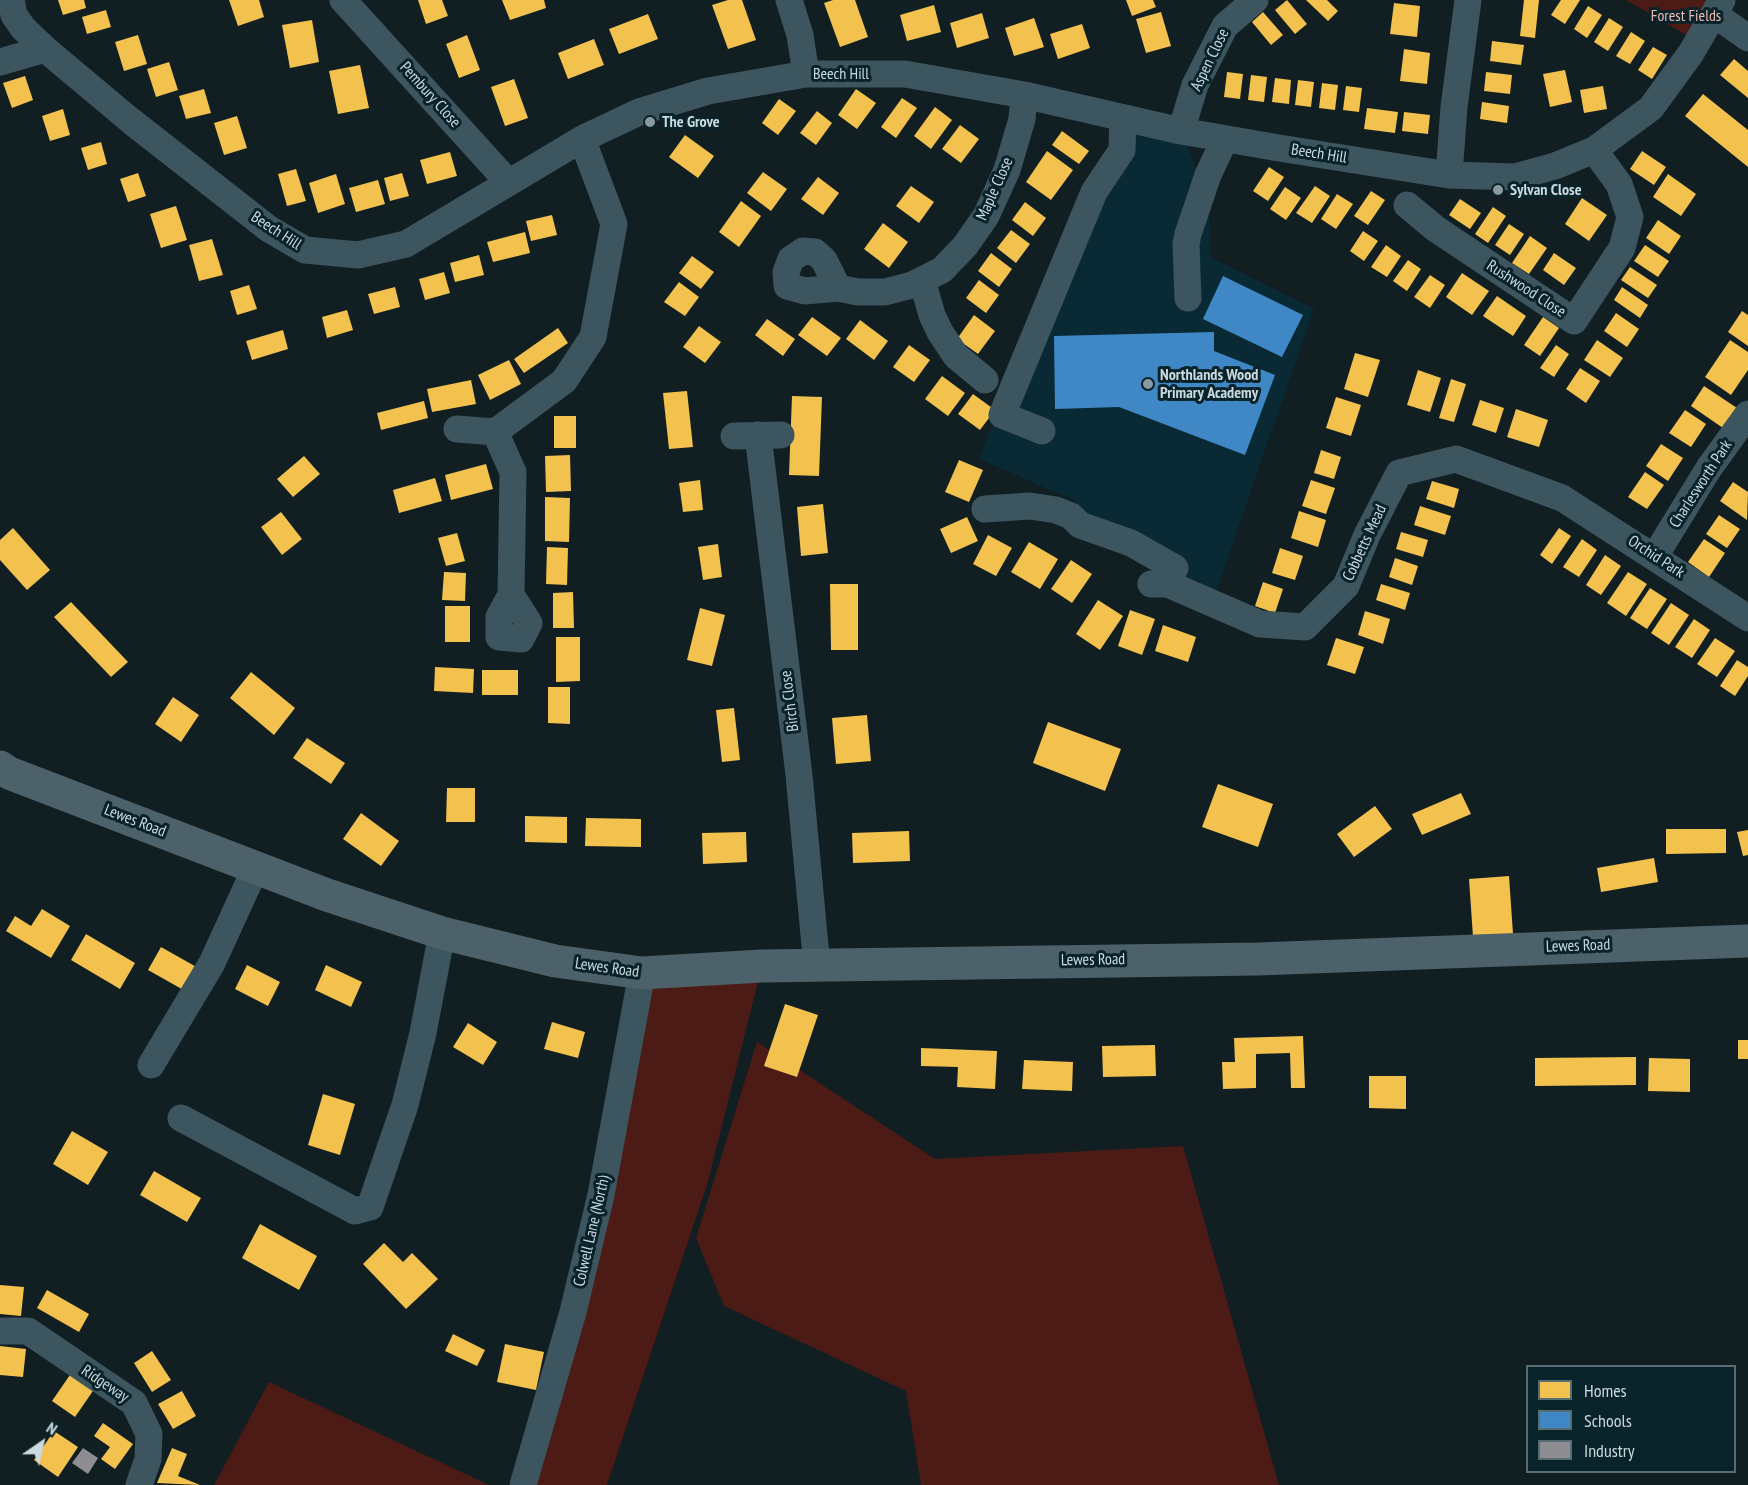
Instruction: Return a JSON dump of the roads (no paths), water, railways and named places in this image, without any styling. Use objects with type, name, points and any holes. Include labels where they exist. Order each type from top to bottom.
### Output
[{"type":"highway","name":"Lewes Road","points":[[3,773],[327,895],[442,933],[555,961],[642,974],[762,966],[1258,959],[1748,941]]},
{"type":"street","name":"Beech Hill","points":[[11,0],[14,15],[23,28],[45,49],[131,121],[269,229],[305,250],[358,255],[406,244],[582,139],[639,112],[708,92],[806,74],[905,74],[1024,95],[1225,139],[1449,175],[1515,177],[1556,166],[1594,150],[1651,108],[1691,53],[1718,7]]},
{"type":"street","points":[[789,0],[800,35],[806,74]]},
{"type":"street","name":"Aspen Close","points":[[1181,131],[1196,85],[1225,26],[1255,0]]},
{"type":"street","points":[[1449,175],[1454,107],[1468,0]]},
{"type":"street","name":"Pembury Close","points":[[351,3],[508,182]]},
{"type":"street","points":[[1718,7],[1748,38]]},
{"type":"street","points":[[0,63],[45,49]]},
{"type":"street","name":"Maple Close","points":[[838,288],[858,292],[885,292],[922,280],[942,270],[965,246],[986,216],[1006,170],[1022,119],[1024,95]]},
{"type":"street","points":[[1042,431],[1002,416],[1094,192],[1122,150],[1123,118]]},
{"type":"street","points":[[457,429],[495,432],[564,381],[593,337],[614,224],[582,139]]},
{"type":"street","points":[[1188,298],[1186,244],[1188,234],[1208,175],[1225,139]]},
{"type":"street","name":"Rushwood Close","points":[[1407,205],[1436,229],[1574,321],[1623,248],[1630,218],[1619,184],[1594,150]]},
{"type":"street","points":[[922,280],[932,315],[940,332],[956,356],[985,380]]},
{"type":"street","name":"Charlesworth Park","points":[[1655,556],[1710,468],[1748,414]]},
{"type":"street","points":[[495,432],[513,472],[511,595]]},
{"type":"street","name":"Birch Close","points":[[758,435],[799,775],[817,967]]},
{"type":"street","name":"Cobbetts Mead","points":[[985,509],[1030,506],[1047,508],[1071,516],[1080,525],[1131,543],[1175,568],[1160,584],[1260,624],[1305,627],[1346,586],[1367,535],[1399,473],[1456,459],[1562,498]]},
{"type":"street","name":"Orchid Park","points":[[1562,498],[1748,618]]},
{"type":"street","points":[[151,1065],[212,963],[256,867]]},
{"type":"street","points":[[181,1118],[355,1210],[370,1207],[405,1105],[423,1033],[442,933]]},
{"type":"street","name":"Colwell Lane (North)","points":[[523,1485],[573,1312],[602,1195],[642,974]]},
{"type":"street","name":"Ridgeway","points":[[0,1331],[28,1331],[134,1403],[149,1434],[148,1459],[139,1485]]},
{"type":"place","name":"The Grove","points":[[650,122]]},
{"type":"place","name":"Sylvan Close","points":[[1498,190]]},
{"type":"place","name":"Northlands Wood Primary Academy","points":[[1148,384]]},
{"type":"park label","name":"Forest Fields","points":[[1686,16]]}]
